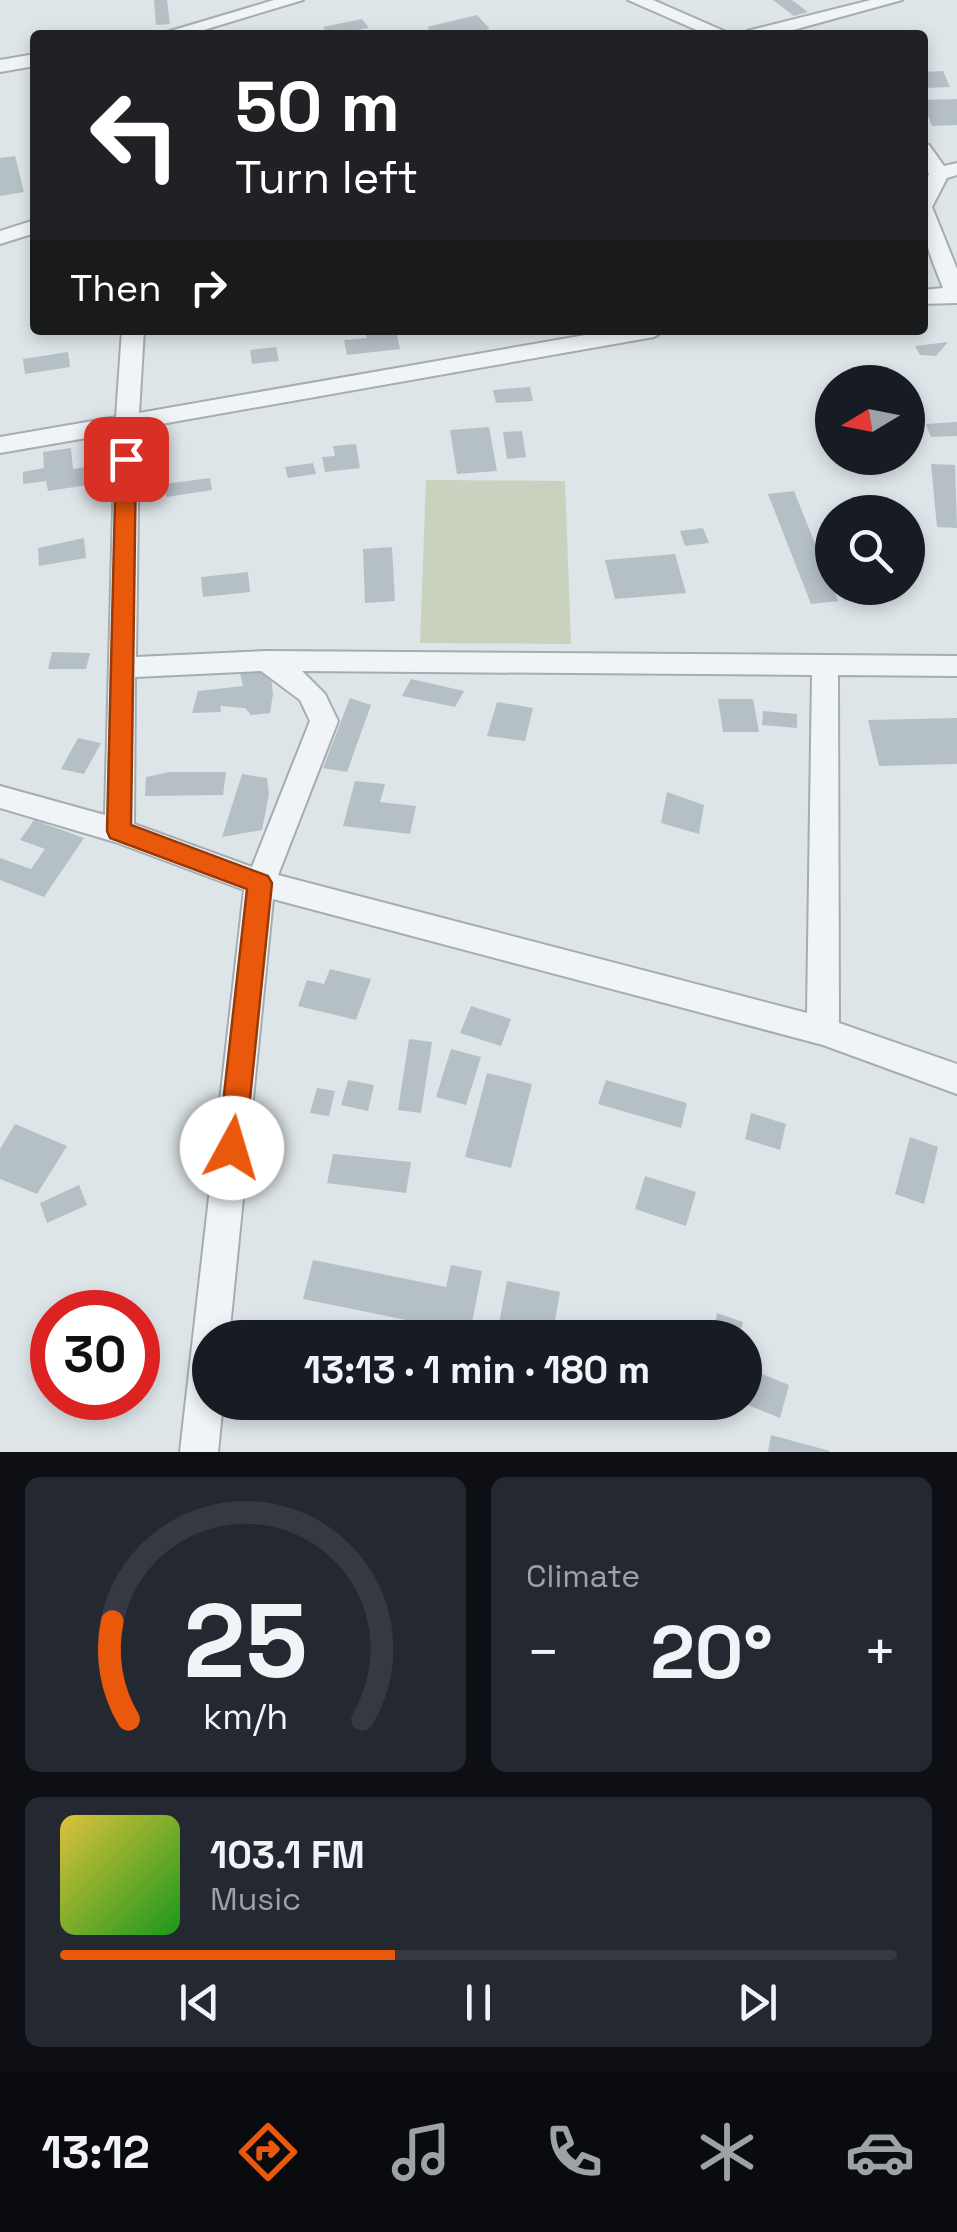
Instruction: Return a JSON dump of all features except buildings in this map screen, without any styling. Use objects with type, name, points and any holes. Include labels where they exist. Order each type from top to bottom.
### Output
[{"type":"street","points":[[184,30],[294,0]]},
{"type":"street","points":[[637,0],[712,30]]},
{"type":"street","points":[[771,30],[894,0]]},
{"type":"street","points":[[842,11],[853,30]]},
{"type":"street","points":[[0,66],[30,61]]},
{"type":"street","points":[[928,155],[948,172],[928,199]]},
{"type":"street","points":[[928,222],[956,294],[928,296]]},
{"type":"street","points":[[0,238],[30,228]]},
{"type":"street","points":[[119,831],[127,424],[133,335]]},
{"type":"street","points":[[0,446],[626,335]]},
{"type":"street","points":[[122,668],[266,661],[957,666]]},
{"type":"street","points":[[214,1320],[260,883],[324,721],[320,704],[306,688],[266,661]]},
{"type":"street","points":[[823,1031],[825,665]]},
{"type":"street","points":[[0,797],[119,831],[260,883],[823,1031],[957,1079]]},
{"type":"street","points":[[199,1452],[202,1420]]},
{"type":"green space","points":[[426,480],[565,481],[571,644],[420,643]]},
{"type":"route","points":[[126,459],[119,831],[260,883],[232,1148]]}]
